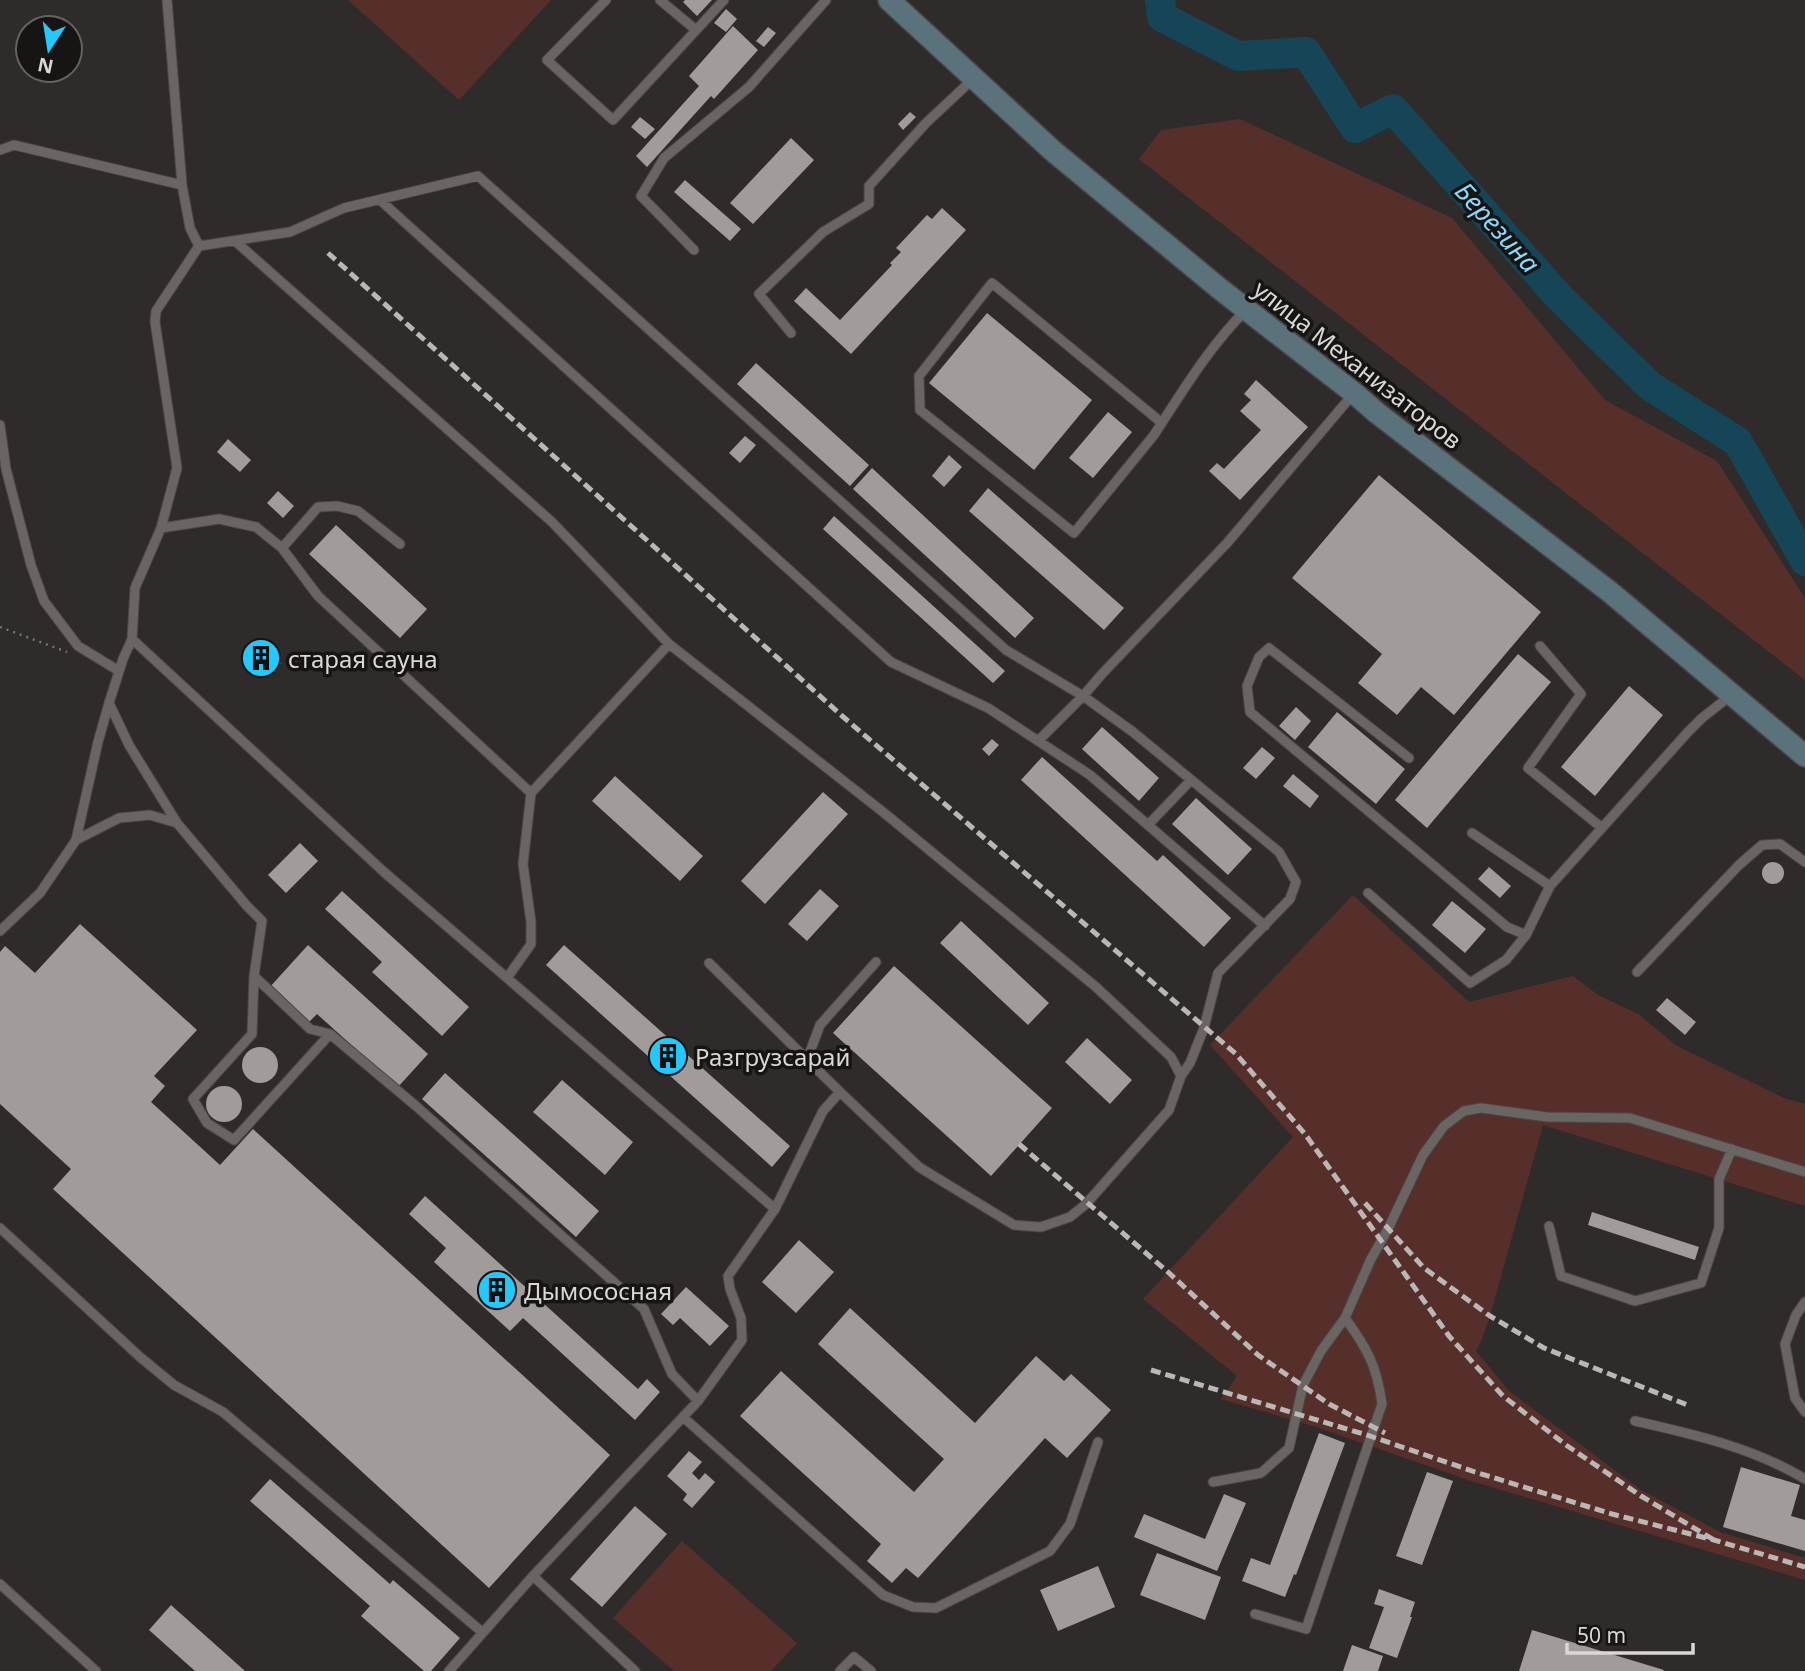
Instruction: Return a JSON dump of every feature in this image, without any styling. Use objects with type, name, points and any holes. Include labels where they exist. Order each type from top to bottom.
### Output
[{"type":"street","name":"улица Механизаторов","points":[[889,0],[1053,150],[1377,414],[1610,592],[1805,756]]},
{"type":"lane","points":[[167,0],[182,185],[190,228],[199,246]]},
{"type":"lane","points":[[606,0],[547,60],[613,120],[724,0]]},
{"type":"lane","points":[[660,0],[696,30]]},
{"type":"lane","points":[[694,250],[641,196],[664,158],[749,87],[826,0]]},
{"type":"lane","points":[[791,333],[759,294],[823,232],[869,204],[869,186],[926,123],[974,77]]},
{"type":"lane","points":[[0,150],[14,145],[182,185]]},
{"type":"lane","points":[[0,932],[40,893],[76,840],[98,742],[119,671],[132,639],[135,587],[161,528],[177,468],[155,322],[156,311],[199,246],[290,232],[344,208],[478,176],[1006,650],[1083,696],[1133,732],[1279,852],[1296,882],[1290,899],[1218,973],[1203,1028],[1169,1110],[1086,1204],[1070,1217],[1041,1227],[1014,1224],[919,1167],[709,963]]},
{"type":"lane","points":[[380,200],[891,662],[988,708],[1090,775],[1265,926]]},
{"type":"lane","points":[[235,241],[552,522],[669,644],[883,811],[1096,987],[1171,1058],[1181,1076]]},
{"type":"lane","points":[[1162,423],[992,283],[919,376],[920,410],[1074,533],[1154,435],[1162,423],[1196,370],[1232,324],[1247,310]]},
{"type":"lane","points":[[1038,741],[1228,542],[1354,393]]},
{"type":"lane","points":[[0,425],[6,469],[31,565],[44,601],[78,646],[119,671]]},
{"type":"lane","points":[[282,548],[318,507],[337,506],[358,510],[400,544]]},
{"type":"lane","points":[[161,528],[219,519],[256,527],[282,548],[318,596],[531,793]]},
{"type":"lane","points":[[132,639],[384,872],[775,1209]]},
{"type":"lane","points":[[507,978],[531,944],[531,922],[523,864],[531,793],[669,644]]},
{"type":"lane","points":[[1540,646],[1581,694],[1528,768],[1602,828]]},
{"type":"lane","points":[[1409,758],[1269,648],[1259,657],[1247,686],[1250,712],[1507,928],[1526,935]]},
{"type":"lane","points":[[1368,893],[1470,982],[1506,960],[1526,935],[1550,886],[1687,733],[1732,695]]},
{"type":"lane","points":[[109,703],[129,745],[177,823],[262,921],[254,976],[252,1034],[193,1099],[207,1123],[234,1140],[330,1034]]},
{"type":"lane","points":[[1148,825],[1191,779]]},
{"type":"lane","points":[[76,840],[119,818],[149,815],[177,823]]},
{"type":"lane","points":[[1472,833],[1550,886]]},
{"type":"lane","points":[[1637,972],[1739,865],[1762,845],[1780,844],[1805,862]]},
{"type":"lane","points":[[807,1060],[820,1025],[876,962]]},
{"type":"lane","points":[[254,976],[310,1029],[330,1034],[416,1106],[644,1309],[672,1374],[698,1401]]},
{"type":"lane","points":[[449,1671],[533,1576],[698,1401],[743,1340],[741,1318],[728,1276],[775,1209],[823,1111],[840,1091]]},
{"type":"lane","points":[[1213,1482],[1261,1474],[1289,1448],[1303,1385],[1321,1350],[1345,1318],[1423,1155],[1444,1126],[1464,1111],[1481,1108],[1547,1116],[1630,1118],[1805,1172]]},
{"type":"lane","points":[[1549,1226],[1561,1276],[1635,1301],[1701,1283],[1719,1228],[1719,1179],[1732,1149]]},
{"type":"lane","points":[[0,1227],[140,1357],[174,1385],[223,1412],[482,1632]]},
{"type":"lane","points":[[1805,1301],[1796,1315],[1785,1344],[1794,1398],[1805,1412]]},
{"type":"lane","points":[[1255,1614],[1306,1629],[1382,1404],[1378,1379],[1364,1345],[1345,1318]]},
{"type":"lane","points":[[683,1417],[883,1595],[913,1608],[936,1608],[1049,1552],[1070,1524],[1098,1442]]},
{"type":"lane","points":[[1635,1421],[1697,1435],[1783,1466],[1805,1479]]},
{"type":"lane","points":[[533,1576],[635,1671]]},
{"type":"lane","points":[[0,1584],[96,1671]]},
{"type":"lane","points":[[840,1671],[854,1657],[871,1671]]},
{"type":"path","points":[[0,628],[71,653]]},
{"type":"shaded area","points":[[348,0],[551,0],[459,100]]},
{"type":"shaded area","points":[[1240,119],[1452,218],[1605,400],[1717,461],[1805,598],[1805,680],[1139,159],[1161,130]]},
{"type":"shaded area","points":[[1353,895],[1469,1002],[1573,976],[1598,995],[1638,1014],[1677,1046],[1784,1098],[1805,1104],[1805,1206],[1543,1125],[1490,1316],[1476,1351],[1509,1391],[1641,1490],[1720,1532],[1805,1558],[1805,1580],[1471,1481],[1316,1427],[1221,1399],[1237,1376],[1143,1299],[1293,1137],[1210,1045]]},
{"type":"shaded area","points":[[682,1541],[797,1643],[771,1671],[674,1671],[613,1618]]},
{"type":"building","points":[[712,0],[697,16],[683,2]]},
{"type":"building","points":[[726,9],[737,19],[726,32],[714,23]]},
{"type":"building","points":[[733,26],[758,50],[714,99],[711,96],[647,167],[636,156],[699,86],[689,76]]},
{"type":"building","points":[[768,27],[776,33],[764,47],[756,41]]},
{"type":"building","points":[[910,112],[916,117],[903,130],[898,124]]},
{"type":"building","points":[[640,117],[655,129],[645,139],[631,127]]},
{"type":"building","points":[[791,138],[814,160],[753,224],[730,203]]},
{"type":"building","points":[[685,180],[741,229],[730,241],[674,192]]},
{"type":"building","points":[[942,208],[966,230],[851,354],[794,301],[806,288],[840,320],[892,265],[890,263],[901,252],[896,248],[927,215],[932,219]]},
{"type":"building","points":[[987,313],[1092,400],[1034,470],[929,383]]},
{"type":"building","points":[[756,363],[869,465],[850,486],[737,384]]},
{"type":"building","points":[[1256,380],[1308,427],[1240,500],[1209,471],[1217,463],[1224,469],[1261,430],[1240,411],[1251,400],[1244,394]]},
{"type":"building","points":[[1108,412],[1132,432],[1093,478],[1069,458]]},
{"type":"building","points":[[745,436],[756,445],[740,463],[729,453]]},
{"type":"building","points":[[228,439],[251,460],[240,472],[217,452]]},
{"type":"building","points":[[949,455],[962,467],[944,487],[932,476]]},
{"type":"building","points":[[872,468],[1034,618],[1015,638],[853,489]]},
{"type":"building","points":[[1379,475],[1541,612],[1454,715],[1421,687],[1397,715],[1358,683],[1382,654],[1292,578]]},
{"type":"building","points":[[988,488],[1124,608],[1104,630],[969,511]]},
{"type":"building","points":[[278,491],[294,506],[283,518],[267,503]]},
{"type":"building","points":[[834,516],[1005,671],[993,683],[823,529]]},
{"type":"building","points":[[336,525],[427,609],[400,638],[309,554]]},
{"type":"building","name":"старая сауна","points":[[255,640],[281,663],[267,677],[242,654]]},
{"type":"building","points":[[1518,654],[1551,682],[1427,828],[1395,800]]},
{"type":"building","points":[[1629,686],[1663,715],[1595,796],[1561,767]]},
{"type":"building","points":[[1296,707],[1311,721],[1295,740],[1279,726]]},
{"type":"building","points":[[1337,712],[1405,769],[1376,804],[1308,747]]},
{"type":"building","points":[[1102,727],[1159,778],[1139,801],[1082,749]]},
{"type":"building","points":[[992,739],[999,745],[989,756],[982,749]]},
{"type":"building","points":[[1262,747],[1275,758],[1256,779],[1243,768]]},
{"type":"building","points":[[1042,757],[1157,861],[1163,855],[1231,918],[1204,947],[1021,780]]},
{"type":"building","points":[[1293,774],[1319,796],[1310,808],[1283,786]]},
{"type":"building","points":[[615,776],[703,856],[680,881],[592,801]]},
{"type":"building","points":[[823,792],[848,814],[765,904],[741,881]]},
{"type":"building","points":[[1196,798],[1252,849],[1228,875],[1172,824]]},
{"type":"building","points":[[300,843],[318,861],[286,893],[268,875]]},
{"type":"building","points":[[1773,862],[1781,865],[1784,873],[1781,881],[1773,884],[1765,881],[1762,873],[1765,865]]},
{"type":"building","points":[[1489,867],[1511,886],[1500,898],[1478,879]]},
{"type":"building","points":[[820,889],[839,906],[807,941],[788,924]]},
{"type":"building","points":[[342,891],[469,1007],[442,1036],[372,972],[382,962],[325,909]]},
{"type":"building","points":[[1452,901],[1486,929],[1465,953],[1432,925]]},
{"type":"building","points":[[961,921],[1049,1003],[1028,1025],[940,943]]},
{"type":"building","points":[[80,924],[197,1030],[154,1076],[165,1086],[151,1102],[220,1165],[253,1129],[610,1455],[489,1588],[53,1189],[71,1169],[0,1104],[0,952],[5,946],[35,973]]},
{"type":"building","points":[[308,945],[428,1054],[398,1087],[317,1014],[308,1023],[269,988]]},
{"type":"building","name":"Разгрузсарай","points":[[564,945],[790,1146],[772,1167],[546,965]]},
{"type":"building","points":[[894,966],[1052,1108],[991,1176],[833,1033]]},
{"type":"building","points":[[1667,998],[1696,1022],[1685,1035],[1656,1010]]},
{"type":"building","points":[[1087,1038],[1132,1080],[1110,1104],[1065,1062]]},
{"type":"building","points":[[260,1047],[273,1052],[278,1065],[273,1078],[260,1083],[247,1078],[242,1065],[247,1052]]},
{"type":"building","points":[[445,1073],[599,1211],[576,1237],[422,1099]]},
{"type":"building","points":[[562,1080],[633,1142],[605,1175],[533,1112]]},
{"type":"building","points":[[224,1086],[237,1091],[242,1104],[237,1117],[224,1122],[211,1117],[206,1104],[211,1091]]},
{"type":"building","name":"Дымососная","points":[[425,1196],[638,1389],[647,1379],[660,1392],[635,1420],[523,1318],[510,1331],[434,1262],[446,1248],[409,1214]]},
{"type":"building","points":[[1592,1212],[1699,1247],[1695,1260],[1588,1225]]},
{"type":"building","points":[[799,1240],[834,1272],[796,1313],[762,1282]]},
{"type":"building","points":[[686,1287],[729,1326],[710,1346],[680,1318],[673,1325],[661,1314]]},
{"type":"building","points":[[850,1308],[975,1423],[1036,1356],[1064,1381],[1071,1374],[1111,1410],[1067,1458],[1045,1438],[918,1578],[906,1568],[892,1583],[867,1561],[881,1544],[740,1416],[781,1371],[914,1492],[944,1459],[818,1344]]},
{"type":"building","points":[[1319,1433],[1345,1443],[1296,1575],[1294,1574],[1285,1597],[1242,1581],[1251,1558],[1270,1565]]},
{"type":"building","points":[[689,1451],[702,1462],[692,1473],[699,1480],[705,1473],[715,1482],[692,1508],[683,1500],[687,1494],[667,1476]]},
{"type":"building","points":[[1741,1467],[1800,1485],[1791,1516],[1805,1520],[1805,1551],[1723,1527]]},
{"type":"building","points":[[1427,1472],[1453,1481],[1422,1565],[1396,1556]]},
{"type":"building","points":[[270,1479],[390,1584],[393,1580],[460,1638],[431,1671],[424,1671],[361,1616],[370,1606],[250,1501]]},
{"type":"building","points":[[1224,1494],[1246,1503],[1217,1571],[1134,1537],[1144,1514],[1205,1539]]},
{"type":"building","points":[[635,1506],[667,1534],[602,1607],[570,1579]]},
{"type":"building","points":[[1157,1553],[1221,1577],[1205,1620],[1140,1595]]},
{"type":"building","points":[[1098,1566],[1115,1607],[1058,1631],[1040,1590]]},
{"type":"building","points":[[1379,1589],[1415,1602],[1397,1658],[1369,1648],[1384,1607],[1374,1604]]},
{"type":"building","points":[[171,1605],[245,1671],[195,1671],[149,1630]]},
{"type":"building","points":[[1532,1630],[1664,1670],[1519,1671]]},
{"type":"building","points":[[1352,1645],[1383,1656],[1378,1671],[1343,1671]]},
{"type":"waterway","name":"Березина","points":[[1160,0],[1162,17],[1238,56],[1306,52],[1355,128],[1393,109],[1559,297],[1650,386],[1738,442],[1805,561]]},
{"type":"railway","points":[[328,253],[841,715],[1236,1054],[1305,1134],[1449,1336],[1503,1396],[1566,1445],[1641,1496],[1714,1540]]},
{"type":"railway","points":[[1019,1144],[1168,1272],[1258,1355],[1329,1404],[1385,1433]]},
{"type":"railway","points":[[1365,1203],[1424,1268],[1490,1316],[1544,1348],[1690,1406]]},
{"type":"railway","points":[[1151,1370],[1370,1436],[1612,1514],[1805,1567]]},
{"type":"place","name":"старая сауна","points":[[261,658]]},
{"type":"place","name":"Разгрузсарай","points":[[668,1056]]},
{"type":"place","name":"Дымососная","points":[[497,1290]]}]
